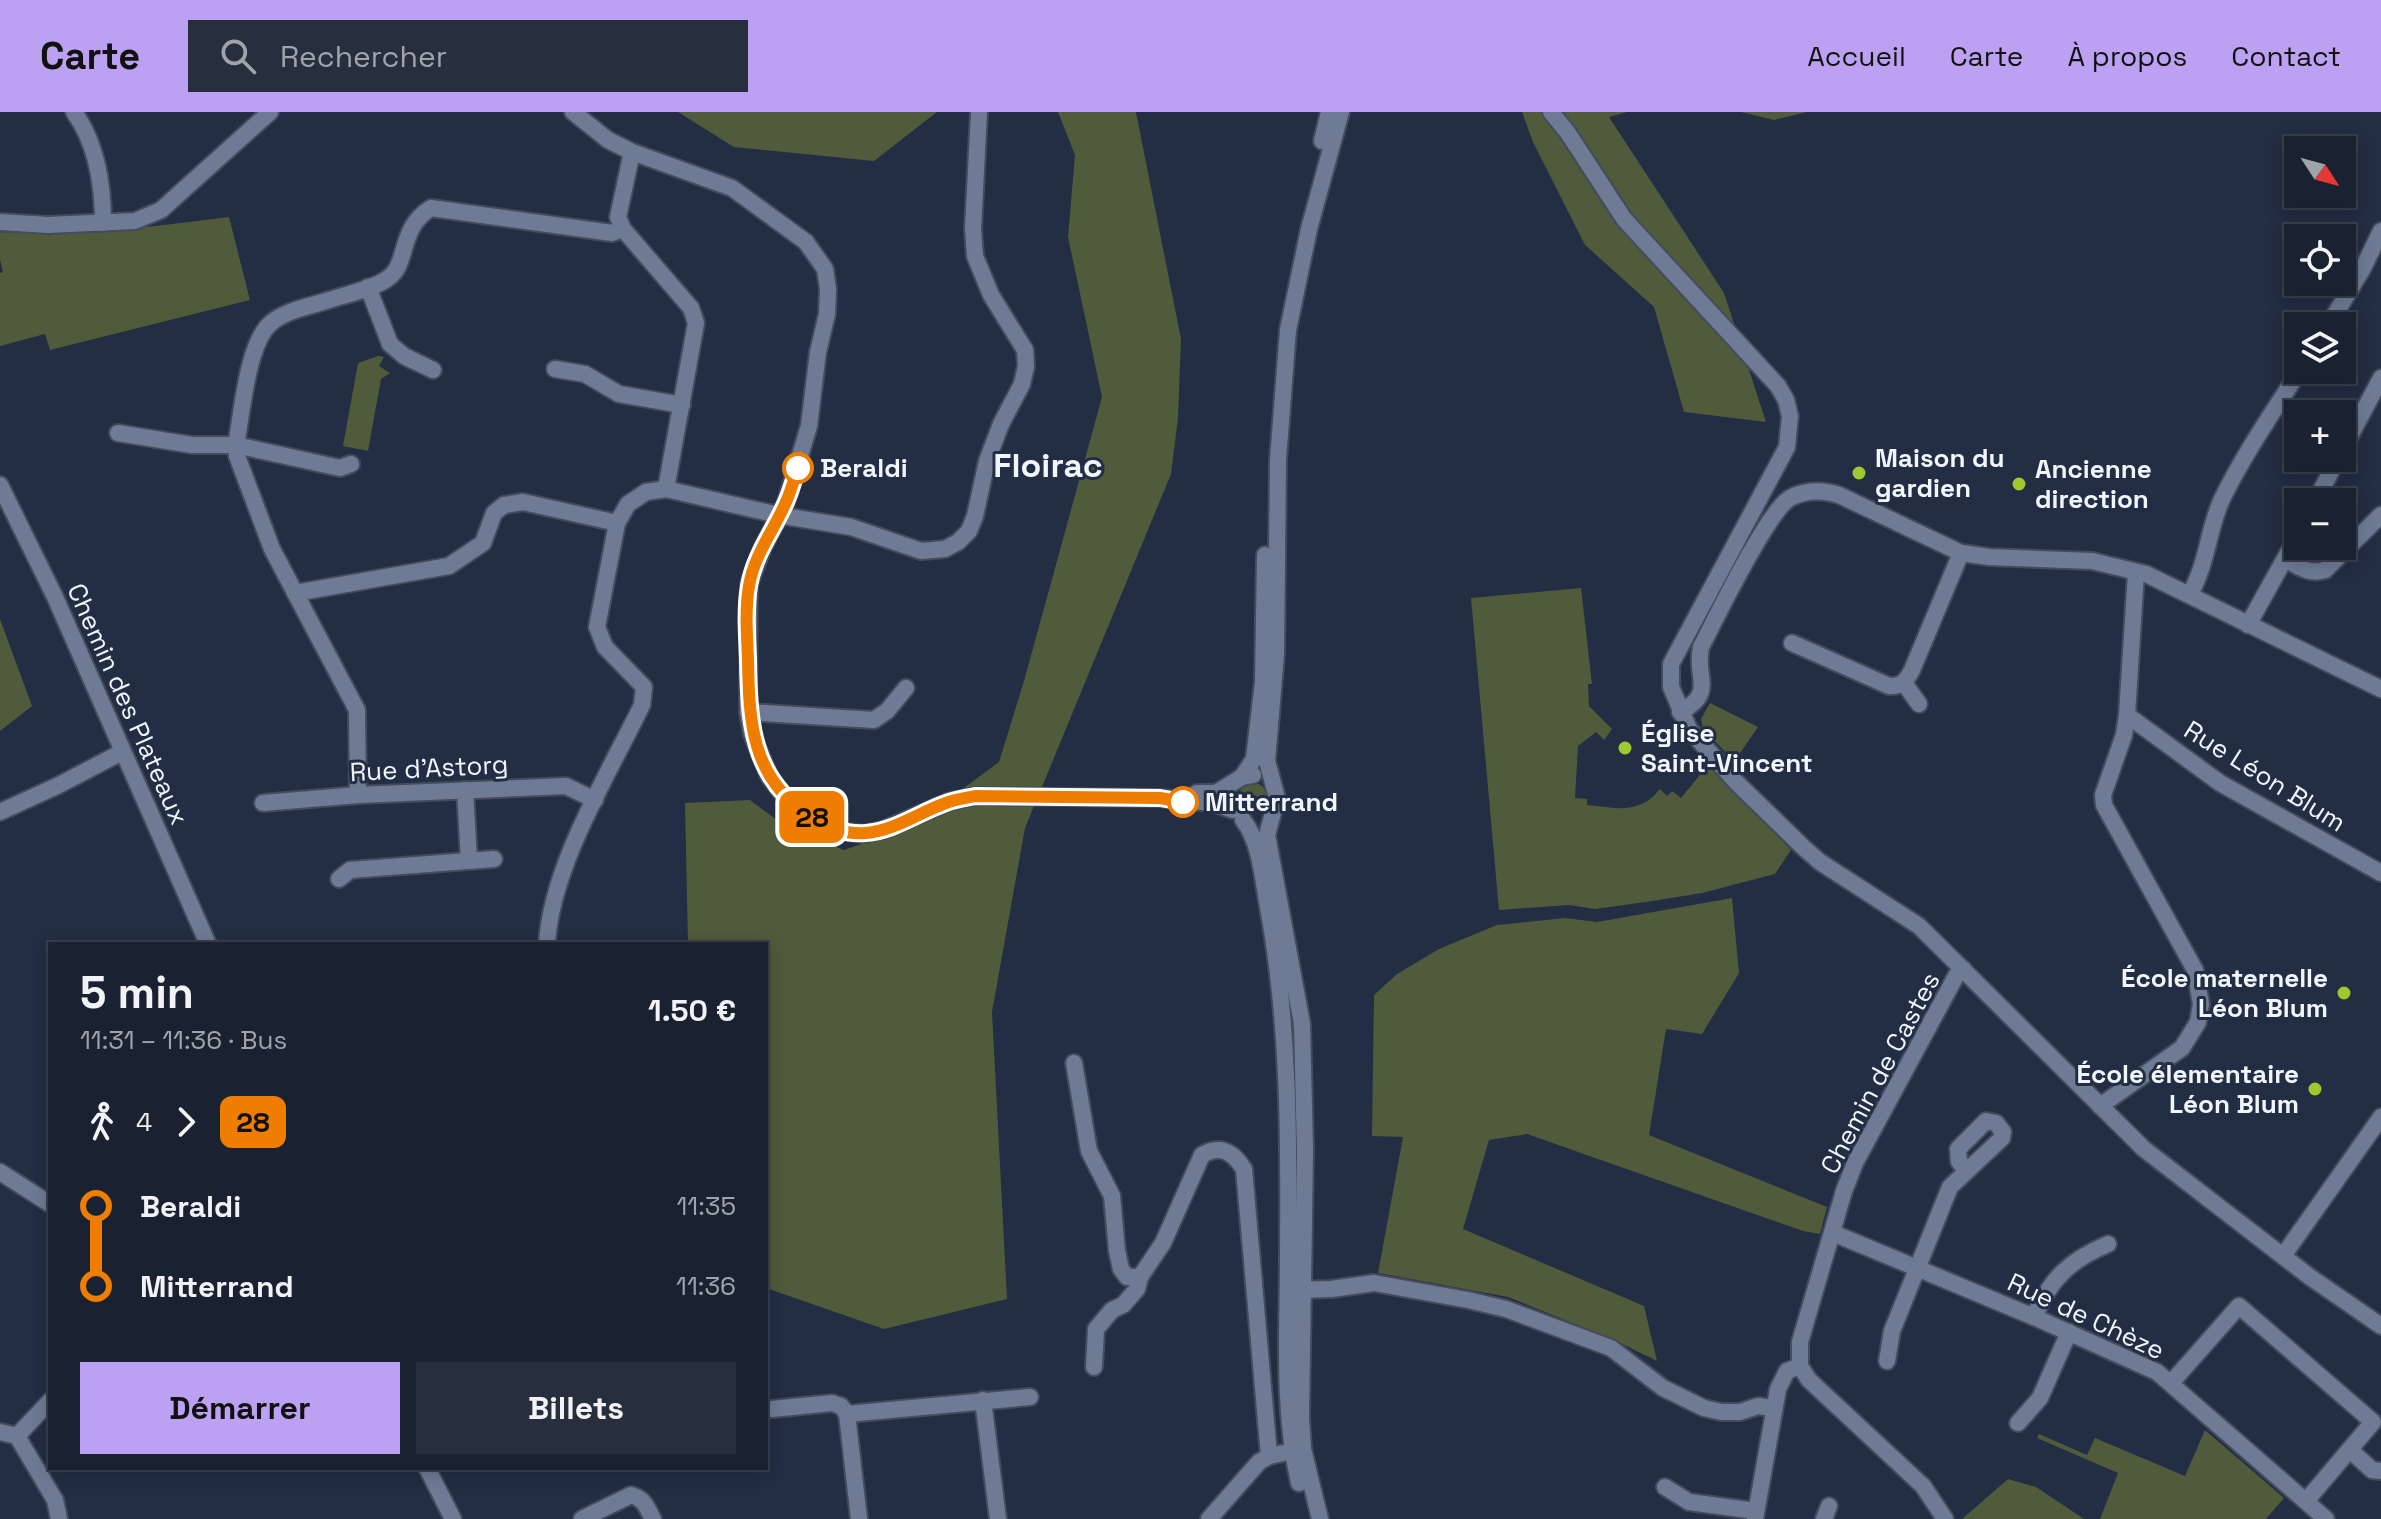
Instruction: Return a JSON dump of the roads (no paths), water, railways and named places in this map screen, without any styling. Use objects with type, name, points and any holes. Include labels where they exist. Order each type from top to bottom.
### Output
[{"type":"street","points":[[74,112],[94,147],[103,223]]},
{"type":"street","points":[[0,222],[48,225],[103,223],[135,221],[153,215],[270,112]]},
{"type":"street","points":[[573,112],[608,140],[632,152],[732,188],[806,242],[825,269],[827,314],[818,352],[809,426],[785,505],[763,547],[749,584],[748,712],[757,750],[769,776],[784,796],[825,825],[839,831],[864,834],[883,830],[948,802],[975,796],[1160,798],[1213,803],[1258,821],[1271,813]]},
{"type":"street","points":[[547,942],[548,922],[561,874],[642,705],[644,687],[605,647],[597,627],[617,523],[628,504],[646,492],[666,489],[778,515],[851,527],[921,551],[945,549],[969,531],[987,461],[1001,424],[1022,384],[1026,366],[1025,350],[991,295],[975,256],[979,112]]},
{"type":"street","points":[[1309,1519],[1298,1450],[1300,1378],[1282,998],[1266,895],[1253,838],[1229,801],[1230,792],[1254,759],[1263,682],[1268,459],[1279,329],[1299,226],[1329,112]]},
{"type":"street","points":[[1295,1290],[1305,1150],[1302,1024],[1267,835],[1277,798],[1267,761],[1276,654],[1278,460],[1287,345],[1296,284],[1341,112]]},
{"type":"street","points":[[1551,112],[1624,219],[1751,354],[1786,400],[1790,431],[1787,447],[1671,664],[1671,687],[1689,729],[1726,771],[1820,862],[1907,917],[2144,1149],[2283,1256],[2381,1326]]},
{"type":"street","points":[[632,152],[618,217],[623,229],[691,308],[696,323],[666,489]]},
{"type":"street","points":[[358,795],[357,710],[272,549],[237,456],[236,445],[256,345],[272,322],[290,312],[388,279],[399,264],[408,231],[420,215],[431,208],[612,233],[623,229]]},
{"type":"street","points":[[2336,312],[2381,231]]},
{"type":"street","points":[[368,287],[390,344],[404,356],[433,370]]},
{"type":"street","points":[[555,369],[585,374],[619,394],[682,405]]},
{"type":"street","points":[[2356,425],[2381,378]]},
{"type":"street","points":[[2190,594],[2207,555],[2220,502],[2259,432],[2291,384]]},
{"type":"street","points":[[118,433],[192,445],[236,445],[340,468],[351,464]]},
{"type":"street","name":"Chemin des Plateaux","points":[[0,485],[55,597],[207,942]]},
{"type":"street","points":[[1680,712],[1693,706],[1701,693],[1703,682],[1699,655],[1710,629],[1771,519],[1791,498],[1812,492],[1832,493],[1961,553],[2092,561],[2136,572],[2190,594],[2381,689]]},
{"type":"street","points":[[295,593],[449,566],[483,543],[494,513],[504,505],[523,502],[617,523]]},
{"type":"street","points":[[2356,540],[2381,515]]},
{"type":"street","points":[[1792,643],[1889,686],[1904,683],[1961,553]]},
{"type":"street","points":[[2248,625],[2284,560]]},
{"type":"street","points":[[2287,560],[2316,573],[2325,570],[2335,560]]},
{"type":"street","points":[[2100,1106],[2182,1048],[2198,1022],[2201,1004],[2195,970],[2104,805],[2103,795],[2124,735],[2127,715],[2136,572]]},
{"type":"street","points":[[1904,683],[1919,704]]},
{"type":"street","points":[[748,712],[874,720],[887,711],[906,688]]},
{"type":"street","name":"Rue Léon Blum","points":[[2127,715],[2220,783],[2381,873]]},
{"type":"street","points":[[0,812],[122,752]]},
{"type":"street","points":[[1160,798],[1183,793],[1216,793],[1239,779],[1258,775],[1272,783]]},
{"type":"street","name":"Rue d'Astorg","points":[[263,803],[358,795],[566,786],[595,800]]},
{"type":"street","points":[[465,790],[469,860]]},
{"type":"street","points":[[339,879],[350,870],[494,859]]},
{"type":"street","name":"Chemin de Castes","points":[[1800,1366],[1800,1342],[1855,1163],[1956,976],[1963,969]]},
{"type":"street","points":[[1074,1063],[1089,1151],[1112,1196],[1121,1269],[1127,1277],[1140,1277]]},
{"type":"street","points":[[2283,1256],[2381,1117]]},
{"type":"street","points":[[1094,1367],[1096,1329],[1112,1310],[1123,1305],[1137,1289],[1140,1277],[1163,1243],[1202,1155],[1213,1149],[1226,1150],[1235,1156],[1244,1169],[1269,1456]]},
{"type":"street","points":[[1887,1361],[1892,1331],[1950,1187],[1968,1170]]},
{"type":"street","points":[[0,1172],[48,1203]]},
{"type":"street","name":"Rue de Chèze","points":[[1833,1233],[2157,1372],[2326,1519]]},
{"type":"street","points":[[2034,1317],[2045,1292],[2081,1255],[2108,1244]]},
{"type":"street","points":[[1295,1290],[1374,1283],[1506,1309],[1611,1348],[1663,1388],[1704,1408],[1721,1412],[1740,1412],[1758,1406],[1772,1408]]},
{"type":"street","points":[[2171,1383],[2239,1306],[2377,1426],[2350,1450],[2306,1501]]},
{"type":"street","points":[[2018,1423],[2040,1398],[2069,1332]]},
{"type":"street","points":[[1665,1487],[1689,1502],[1756,1515],[1772,1408],[1787,1371],[1800,1366],[1809,1380],[1923,1486],[1945,1519]]},
{"type":"street","points":[[847,1414],[1030,1397]]},
{"type":"street","points":[[983,1400],[998,1519]]},
{"type":"street","points":[[48,1403],[8,1434],[55,1500],[59,1519]]},
{"type":"street","points":[[772,1409],[832,1403],[841,1406],[847,1414],[859,1519]]},
{"type":"street","points":[[1209,1519],[1259,1462],[1269,1456],[1298,1450]]},
{"type":"street","points":[[1298,1450],[1320,1519]]},
{"type":"street","points":[[2350,1450],[2372,1470],[2381,1471]]},
{"type":"street","points":[[428,1470],[453,1519]]},
{"type":"street","points":[[582,1519],[631,1495],[645,1503],[653,1519]]},
{"type":"place","name":"Beraldi","points":[[798,468]]},
{"type":"place","name":"Maison du gardien","points":[[1859,473]]},
{"type":"place","name":"Ancienne direction","points":[[2019,484]]},
{"type":"place","name":"Église Saint-Vincent","points":[[1625,748]]},
{"type":"place","name":"Mitterrand","points":[[1183,802]]},
{"type":"place","name":"École maternelle Léon Blum","points":[[2344,993]]},
{"type":"place","name":"École élementaire Léon Blum","points":[[2315,1089]]},
{"type":"district","name":"Floirac","points":[[1048,465]]}]
